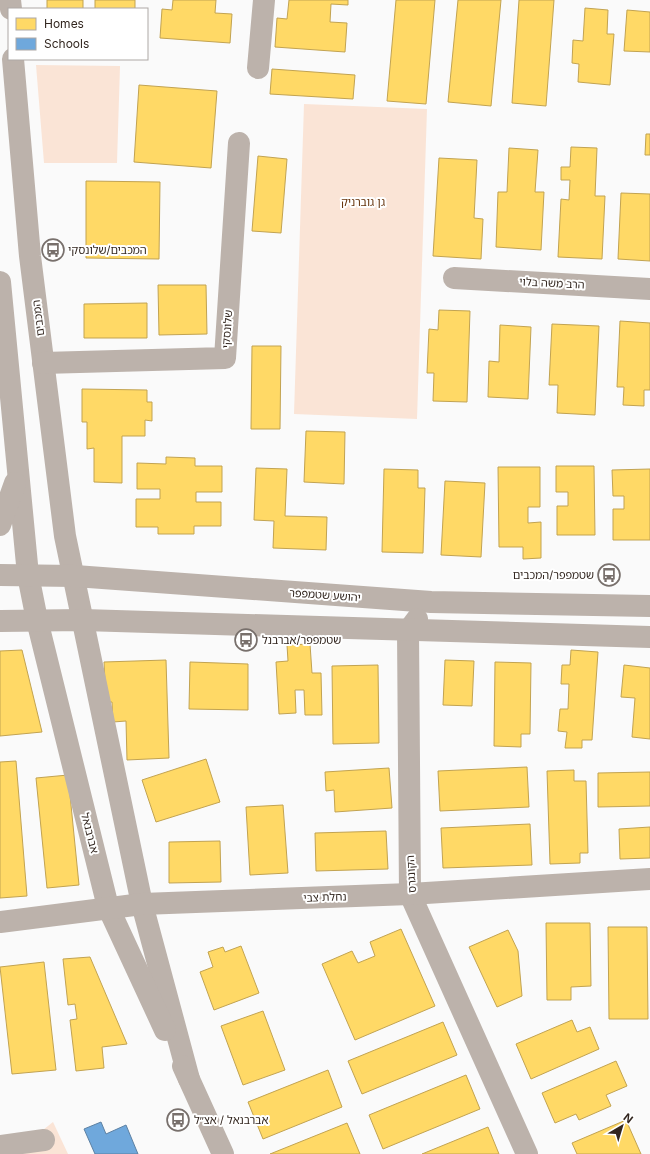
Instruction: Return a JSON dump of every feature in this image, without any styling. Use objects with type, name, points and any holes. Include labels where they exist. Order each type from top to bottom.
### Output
[{"type":"street","points":[[258,68],[264,0]]},
{"type":"street","name":"המכבים","points":[[13,60],[30,256],[65,536],[75,576]]},
{"type":"street","name":"שלונסקי","points":[[43,363],[225,358],[239,143]]},
{"type":"street","name":"הרב משה בלוי","points":[[454,278],[650,289]]},
{"type":"street","points":[[0,282],[28,575]]},
{"type":"street","points":[[0,525],[4,518],[18,474]]},
{"type":"street","name":"יהושע שטמפפר","points":[[0,575],[75,576],[431,602],[650,606]]},
{"type":"street","name":"אברבנאל","points":[[28,575],[37,620],[108,907],[223,1154]]},
{"type":"street","name":"אברבנאל","points":[[75,576],[142,904],[189,1079]]},
{"type":"street","points":[[408,631],[431,602]]},
{"type":"street","points":[[0,621],[83,620],[408,631],[650,637]]},
{"type":"street","name":"הקונגרס","points":[[408,631],[410,894],[527,1154]]},
{"type":"street","name":"נחלת צבי","points":[[0,922],[108,907],[142,904],[410,894],[650,879]]},
{"type":"street","points":[[0,1146],[44,1140]]},
{"type":"green space","points":[[36,65],[120,66],[117,163],[44,163]]},
{"type":"green space","name":"גן גוברניק","points":[[304,104],[427,109],[417,419],[294,414]]},
{"type":"green space","points":[[53,1122],[68,1154],[13,1154]]},
{"type":"building: Homes","points":[[47,0],[83,0],[83,8],[47,8]]},
{"type":"building: Homes","points":[[95,0],[135,0],[135,8],[95,8]]},
{"type":"building: Homes","points":[[173,0],[216,0],[215,13],[232,14],[230,43],[160,38],[162,9],[172,10]]},
{"type":"building: Homes","points":[[289,0],[348,0],[348,5],[331,4],[330,22],[347,23],[345,52],[275,47],[277,18],[287,19]]},
{"type":"building: Homes","points":[[396,0],[435,0],[426,104],[387,101]]},
{"type":"building: Homes","points":[[458,0],[501,0],[491,106],[448,102]]},
{"type":"building: Homes","points":[[519,0],[554,0],[546,106],[512,103]]},
{"type":"building: Homes","points":[[585,8],[608,10],[607,34],[614,34],[610,85],[578,82],[579,64],[572,63],[573,40],[583,41]]},
{"type":"building: Homes","points":[[627,10],[650,12],[650,52],[624,51]]},
{"type":"building: Homes","points":[[272,69],[355,75],[353,99],[270,94]]},
{"type":"building: Homes","points":[[139,85],[217,91],[211,168],[134,162]]},
{"type":"building: Homes","points":[[646,134],[650,134],[650,155],[645,155]]},
{"type":"building: Homes","points":[[571,147],[597,148],[595,196],[605,196],[602,259],[558,257],[561,199],[569,200],[570,180],[561,180],[561,167],[570,167]]},
{"type":"building: Homes","points":[[509,148],[538,150],[535,192],[544,192],[541,250],[496,247],[498,192],[507,192]]},
{"type":"building: Homes","points":[[258,156],[287,159],[281,233],[252,231]]},
{"type":"building: Homes","points":[[439,158],[477,160],[474,218],[483,219],[481,259],[433,256]]},
{"type":"building: Homes","points":[[86,181],[160,182],[159,259],[86,258]]},
{"type":"building: Homes","points":[[621,193],[650,194],[650,261],[618,259]]},
{"type":"building: Homes","points":[[158,285],[206,285],[207,334],[159,335]]},
{"type":"building: Homes","points":[[147,303],[147,338],[84,338],[84,304]]},
{"type":"building: Homes","points":[[439,310],[470,311],[467,402],[433,401],[434,373],[427,373],[429,329],[438,330]]},
{"type":"building: Homes","points":[[620,321],[650,323],[650,390],[644,390],[644,406],[623,405],[624,387],[617,387]]},
{"type":"building: Homes","points":[[552,324],[599,326],[595,415],[557,413],[558,385],[549,385]]},
{"type":"building: Homes","points":[[500,325],[531,327],[528,399],[488,397],[489,361],[499,362]]},
{"type":"building: Homes","points":[[252,346],[281,346],[280,429],[251,429]]},
{"type":"building: Homes","points":[[82,389],[147,390],[147,402],[152,402],[152,421],[145,420],[145,436],[122,436],[122,483],[94,482],[94,448],[87,449],[87,422],[82,422]]},
{"type":"building: Homes","points":[[306,431],[345,432],[344,484],[304,482]]},
{"type":"building: Homes","points":[[166,457],[195,458],[195,466],[222,466],[222,492],[196,492],[196,502],[221,502],[221,526],[194,526],[194,534],[158,534],[158,527],[136,527],[136,499],[160,499],[160,489],[137,489],[137,463],[166,464]]},
{"type":"building: Homes","points":[[556,466],[594,466],[595,535],[557,535],[557,506],[568,506],[568,492],[556,492]]},
{"type":"building: Homes","points":[[498,467],[540,467],[540,507],[528,507],[528,523],[541,522],[541,558],[523,559],[523,547],[499,547]]},
{"type":"building: Homes","points":[[256,468],[287,469],[285,516],[327,517],[326,550],[273,548],[274,521],[254,520]]},
{"type":"building: Homes","points":[[384,469],[418,470],[418,488],[425,488],[423,553],[382,552]]},
{"type":"building: Homes","points":[[650,469],[650,540],[613,540],[613,509],[624,509],[624,496],[613,496],[612,470]]},
{"type":"building: Homes","points":[[445,481],[485,483],[481,557],[441,555]]},
{"type":"building: Homes","points":[[310,644],[312,673],[321,673],[322,715],[305,715],[304,690],[295,690],[296,713],[279,714],[276,662],[288,661],[287,645]]},
{"type":"building: Homes","points":[[22,650],[42,732],[0,736],[0,651]]},
{"type":"building: Homes","points":[[571,650],[598,652],[592,740],[582,740],[582,748],[565,748],[567,732],[558,731],[560,709],[568,709],[569,684],[561,684],[562,665],[570,665]]},
{"type":"building: Homes","points":[[166,660],[169,758],[127,760],[126,721],[113,722],[112,702],[106,702],[104,662]]},
{"type":"building: Homes","points":[[445,660],[474,661],[472,706],[443,705]]},
{"type":"building: Homes","points":[[190,662],[248,664],[248,710],[189,709]]},
{"type":"building: Homes","points":[[495,662],[531,663],[530,734],[521,734],[521,747],[494,746]]},
{"type":"building: Homes","points":[[378,665],[379,743],[333,744],[332,666]]},
{"type":"building: Homes","points":[[624,665],[650,668],[650,739],[632,737],[635,698],[621,697]]},
{"type":"building: Homes","points":[[206,759],[220,802],[156,822],[142,780]]},
{"type":"building: Homes","points":[[16,761],[27,896],[0,898],[0,762]]},
{"type":"building: Homes","points":[[527,767],[529,807],[440,811],[438,771]]},
{"type":"building: Homes","points":[[389,768],[392,808],[335,812],[334,790],[326,791],[325,772]]},
{"type":"building: Homes","points":[[574,770],[574,781],[586,781],[588,853],[580,853],[580,863],[550,864],[547,771]]},
{"type":"building: Homes","points":[[650,772],[650,806],[598,807],[598,773]]},
{"type":"building: Homes","points":[[68,775],[79,885],[47,888],[36,778]]},
{"type":"building: Homes","points":[[283,805],[288,873],[250,875],[246,807]]},
{"type":"building: Homes","points":[[530,824],[532,865],[443,868],[441,828]]},
{"type":"building: Homes","points":[[650,827],[650,858],[620,859],[619,829]]},
{"type":"building: Homes","points":[[386,831],[388,869],[316,871],[315,833]]},
{"type":"building: Homes","points":[[220,841],[221,882],[169,883],[169,842]]},
{"type":"building: Homes","points":[[546,923],[590,923],[591,986],[571,987],[571,1000],[547,1000]]},
{"type":"building: Homes","points":[[608,927],[647,927],[648,1019],[609,1019]]},
{"type":"building: Homes","points":[[401,929],[435,1006],[355,1040],[322,964],[352,951],[358,963],[375,956],[370,942]]},
{"type":"building: Homes","points":[[508,930],[518,951],[522,996],[497,1007],[469,947]]},
{"type":"building: Homes","points":[[241,946],[259,993],[214,1010],[200,972],[213,967],[208,952],[223,947],[225,952]]},
{"type":"building: Homes","points":[[90,957],[127,1044],[102,1047],[104,1068],[76,1071],[70,1020],[77,1019],[75,1004],[68,1005],[63,959]]},
{"type":"building: Homes","points":[[44,962],[56,1070],[12,1074],[0,967]]},
{"type":"building: Homes","points":[[263,1011],[285,1070],[243,1085],[221,1026]]},
{"type":"building: Homes","points":[[572,1020],[577,1032],[590,1027],[599,1049],[531,1079],[516,1044]]},
{"type":"building: Homes","points":[[443,1022],[457,1055],[362,1094],[348,1061]]},
{"type":"building: Homes","points":[[616,1061],[627,1086],[606,1095],[611,1106],[579,1120],[576,1114],[555,1123],[542,1093]]},
{"type":"building: Homes","points":[[328,1070],[342,1107],[263,1139],[248,1102]]},
{"type":"building: Homes","points":[[466,1075],[480,1109],[383,1149],[369,1115]]},
{"type":"building: Homes","points":[[626,1120],[641,1154],[577,1154],[572,1143]]},
{"type":"building: Homes","points":[[347,1123],[360,1154],[270,1154]]},
{"type":"building: Homes","points":[[488,1127],[499,1154],[422,1154]]},
{"type":"building: Schools","points":[[101,1122],[106,1134],[126,1125],[138,1154],[95,1154],[84,1129]]},
{"type":"place","name":"המכבים/שלונסקי","points":[[53,250]]},
{"type":"place","name":"שטמפפר/המכבים","points":[[609,575]]},
{"type":"place","name":"שטמפפר/אברבנל","points":[[246,640]]},
{"type":"place","name":"אברבנאל / אצ״ל","points":[[178,1120]]}]
